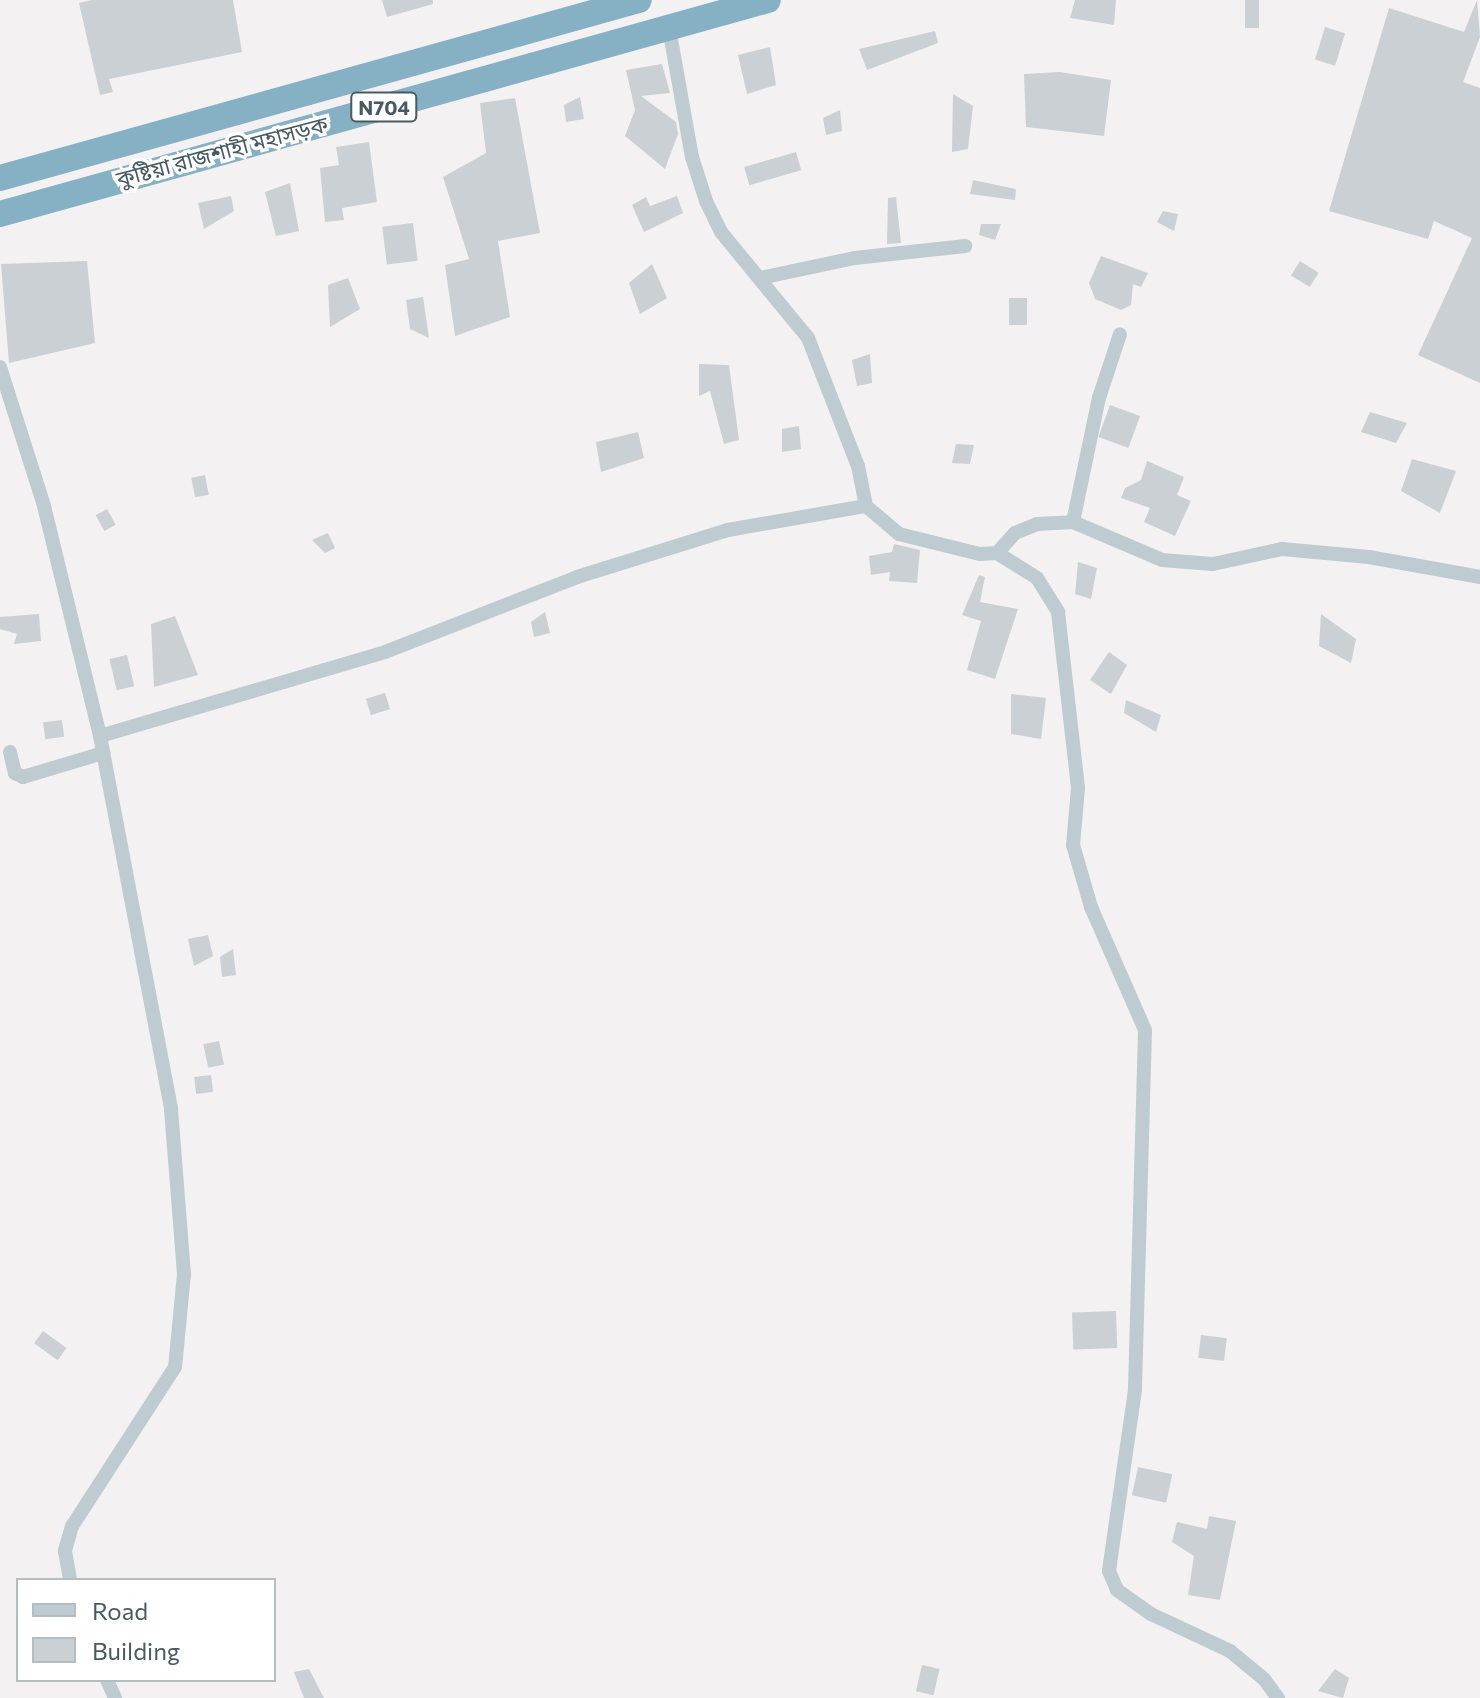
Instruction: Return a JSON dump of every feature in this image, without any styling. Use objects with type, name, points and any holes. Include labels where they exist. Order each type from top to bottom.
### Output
[{"type":"highway","name":"কুষ্টিয়া রাজশাহী মহাসড়ক","points":[[0,178],[639,0]]},
{"type":"highway","name":"কুষ্টিয়া রাজশাহী মহাসড়ক","points":[[0,214],[80,188],[768,0]]},
{"type":"highway","points":[[70,160],[80,188]]},
{"type":"street","points":[[669,28],[692,157],[706,201],[721,232],[808,338],[854,453],[866,506],[899,534],[980,554],[997,553],[1037,578],[1058,612],[1078,788],[1073,845],[1091,907],[1145,1030],[1135,1390],[1109,1571],[1117,1590],[1151,1614],[1230,1651],[1264,1679],[1278,1698]]},
{"type":"street","points":[[760,278],[855,258],[965,246]]},
{"type":"street","points":[[1073,522],[1099,398],[1120,334]]},
{"type":"street","points":[[0,367],[44,506],[100,736],[171,1109],[184,1274],[175,1367],[72,1526],[65,1551],[70,1578]]},
{"type":"street","points":[[100,736],[385,652],[577,577],[728,530],[866,506]]},
{"type":"street","points":[[997,553],[1015,533],[1037,524],[1073,522],[1162,560],[1213,564],[1282,549],[1369,557],[1480,577]]},
{"type":"street","points":[[10,752],[15,773],[23,777],[103,753]]},
{"type":"building","points":[[92,0],[233,0],[242,52],[109,79],[113,92],[100,95],[79,3]]},
{"type":"building","points":[[382,0],[433,0],[433,4],[387,17]]},
{"type":"building","points":[[1075,0],[1116,0],[1114,25],[1070,18]]},
{"type":"building","points":[[1245,0],[1259,0],[1259,28],[1245,28]]},
{"type":"building","points":[[1477,0],[1480,37],[1463,82],[1480,88],[1480,383],[1418,355],[1472,238],[1434,221],[1428,239],[1329,211],[1389,8],[1464,32]]},
{"type":"building","points":[[1325,27],[1345,33],[1335,66],[1315,60]]},
{"type":"building","points":[[935,31],[938,43],[867,70],[859,49]]},
{"type":"building","points":[[770,47],[776,85],[747,94],[738,55]]},
{"type":"building","points":[[662,64],[670,93],[641,96],[676,122],[678,134],[665,169],[625,136],[635,110],[626,70]]},
{"type":"building","points":[[1060,72],[1111,80],[1104,136],[1026,127],[1024,74]]},
{"type":"building","points":[[953,94],[973,106],[968,149],[952,152]]},
{"type":"building","points":[[580,97],[584,119],[566,122],[564,105]]},
{"type":"building","points":[[515,98],[540,233],[498,241],[510,317],[455,336],[445,265],[469,259],[443,177],[486,153],[480,103]]},
{"type":"building","points":[[840,110],[842,131],[826,135],[823,118]]},
{"type":"building","points":[[369,142],[377,202],[342,208],[344,220],[325,222],[320,168],[339,165],[336,147]]},
{"type":"building","points":[[796,152],[801,170],[749,185],[744,167]]},
{"type":"building","points":[[973,180],[1016,189],[1015,200],[970,194]]},
{"type":"building","points":[[290,183],[299,231],[276,236],[265,192]]},
{"type":"building","points":[[231,196],[234,211],[204,229],[198,203]]},
{"type":"building","points":[[677,196],[683,213],[644,232],[632,205],[646,197],[650,206]]},
{"type":"building","points":[[896,197],[901,243],[887,244],[888,198]]},
{"type":"building","points":[[1163,211],[1178,214],[1174,231],[1157,222]]},
{"type":"building","points":[[413,223],[418,261],[387,264],[382,227]]},
{"type":"building","points":[[981,224],[1001,224],[995,240],[979,235]]},
{"type":"building","points":[[1101,256],[1148,273],[1141,287],[1133,284],[1131,305],[1121,310],[1095,299],[1089,283]]},
{"type":"building","points":[[87,261],[95,343],[9,363],[1,264]]},
{"type":"building","points":[[1300,261],[1319,273],[1310,287],[1291,275]]},
{"type":"building","points":[[652,264],[667,298],[640,314],[629,283]]},
{"type":"building","points":[[348,278],[360,309],[330,327],[328,285]]},
{"type":"building","points":[[423,297],[429,338],[410,329],[406,300]]},
{"type":"building","points":[[1009,298],[1027,298],[1027,325],[1009,325]]},
{"type":"building","points":[[870,354],[872,383],[857,386],[852,360]]},
{"type":"building","points":[[699,364],[729,365],[739,440],[724,444],[710,391],[699,396]]},
{"type":"building","points":[[1110,405],[1140,416],[1128,448],[1098,437]]},
{"type":"building","points":[[1370,412],[1407,423],[1396,443],[1361,432]]},
{"type":"building","points":[[799,426],[801,449],[782,452],[782,429]]},
{"type":"building","points":[[638,432],[644,458],[601,472],[596,442]]},
{"type":"building","points":[[956,444],[974,445],[970,464],[952,463]]},
{"type":"building","points":[[1412,459],[1456,471],[1440,513],[1401,491]]},
{"type":"building","points":[[1147,461],[1184,477],[1177,495],[1191,501],[1175,536],[1144,522],[1150,508],[1121,498],[1125,488],[1141,480]]},
{"type":"building","points":[[205,475],[209,495],[195,497],[191,478]]},
{"type":"building","points":[[107,509],[116,525],[104,531],[96,515]]},
{"type":"building","points":[[328,533],[335,548],[325,553],[312,540]]},
{"type":"building","points":[[894,544],[920,550],[917,583],[889,581],[890,572],[871,575],[869,556],[892,552]]},
{"type":"building","points":[[1078,562],[1097,568],[1091,599],[1075,594]]},
{"type":"building","points":[[979,575],[985,577],[980,602],[1018,609],[995,679],[967,670],[981,621],[962,615]]},
{"type":"building","points":[[545,612],[550,633],[534,637],[531,622]]},
{"type":"building","points":[[39,614],[41,641],[14,644],[17,634],[0,629],[0,617]]},
{"type":"building","points":[[1321,614],[1356,639],[1351,663],[1319,646]]},
{"type":"building","points":[[175,616],[198,675],[154,687],[151,624]]},
{"type":"building","points":[[1109,652],[1127,665],[1111,694],[1090,680]]},
{"type":"building","points":[[127,655],[134,686],[117,690],[109,659]]},
{"type":"building","points":[[385,693],[390,709],[371,715],[366,699]]},
{"type":"building","points":[[1011,694],[1046,698],[1041,739],[1011,734]]},
{"type":"building","points":[[1126,700],[1161,715],[1156,732],[1124,713]]},
{"type":"building","points":[[62,720],[64,737],[45,739],[43,722]]},
{"type":"building","points":[[208,935],[213,956],[194,966],[188,939]]},
{"type":"building","points":[[233,949],[236,975],[222,977],[220,957]]},
{"type":"building","points":[[219,1041],[224,1064],[208,1068],[203,1044]]},
{"type":"building","points":[[211,1075],[213,1092],[196,1094],[194,1077]]},
{"type":"building","points":[[1116,1311],[1117,1348],[1073,1350],[1072,1313]]},
{"type":"building","points":[[43,1331],[66,1348],[58,1360],[34,1343]]},
{"type":"building","points":[[1201,1335],[1227,1338],[1224,1361],[1198,1358]]},
{"type":"building","points":[[1138,1467],[1172,1474],[1166,1503],[1132,1495]]},
{"type":"building","points":[[1209,1516],[1236,1521],[1220,1600],[1188,1595],[1194,1556],[1172,1542],[1177,1522],[1207,1529]]},
{"type":"building","points":[[922,1665],[940,1669],[933,1695],[916,1691]]},
{"type":"building","points":[[309,1669],[324,1698],[304,1698],[294,1672]]},
{"type":"building","points":[[1335,1669],[1349,1678],[1343,1698],[1318,1691]]}]
